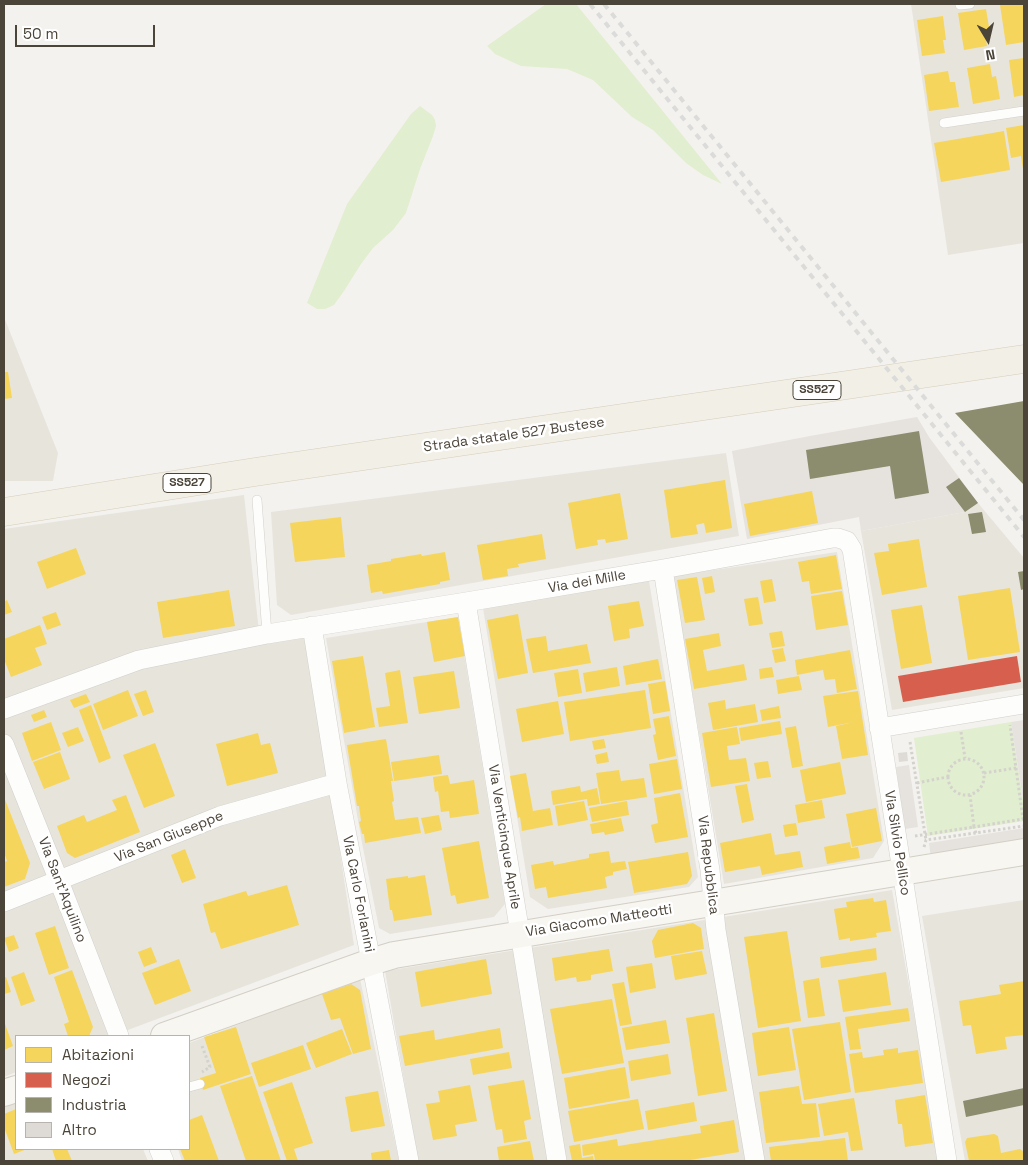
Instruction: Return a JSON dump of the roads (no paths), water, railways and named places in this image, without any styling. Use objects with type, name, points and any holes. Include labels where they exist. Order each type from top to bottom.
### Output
[{"type":"main road","name":"Strada statale 527 Bustese","points":[[4,512],[255,472],[1024,359]]},
{"type":"street","name":"Via dei Mille","points":[[4,709],[139,660],[312,626],[663,569],[833,538]]},
{"type":"street","name":"Via Silvio Pellico","points":[[833,538],[847,541],[852,549],[947,1161]]},
{"type":"street","name":"Via Repubblica","points":[[663,569],[710,870],[716,930],[755,1161]]},
{"type":"street","name":"Via Venticinque Aprile","points":[[466,602],[557,1161]]},
{"type":"street","name":"Via Carlo Forlanini","points":[[312,626],[337,783],[409,1161]]},
{"type":"street","points":[[879,728],[1016,705]]},
{"type":"street","name":"Via Sant'Aquilino","points":[[4,744],[119,1035]]},
{"type":"street","name":"Via San Giuseppe","points":[[4,902],[220,816],[337,783]]},
{"type":"street","name":"Via Giacomo Matteotti","points":[[189,1035],[371,962],[394,955],[1024,852]]},
{"type":"lane","points":[[944,123],[1024,111]]},
{"type":"lane","points":[[257,500],[267,634]]},
{"type":"railway","points":[[590,4],[1024,537]]},
{"type":"railway","points":[[604,4],[1024,520]]}]
